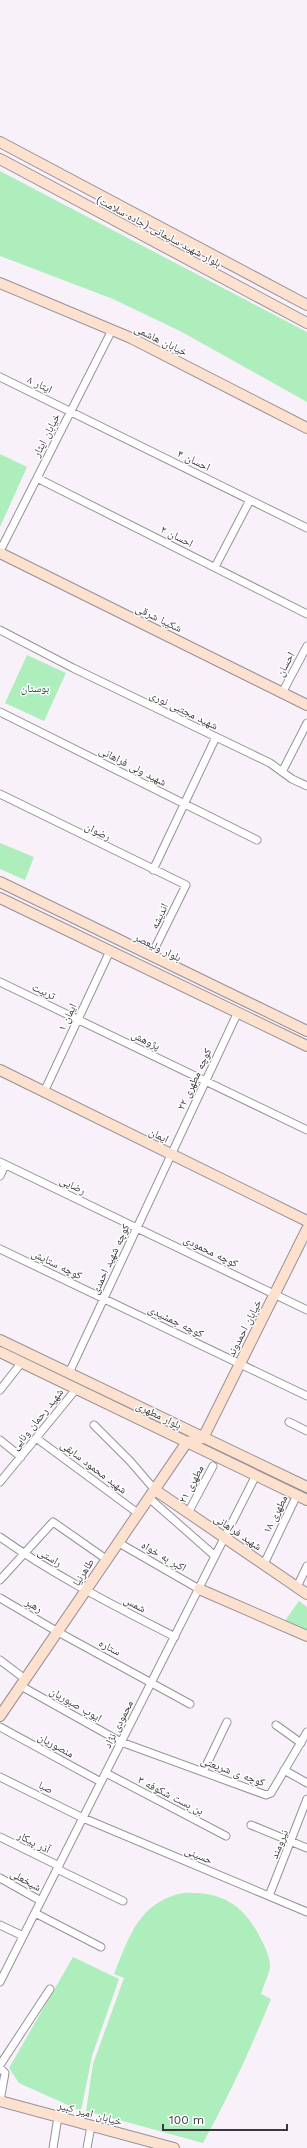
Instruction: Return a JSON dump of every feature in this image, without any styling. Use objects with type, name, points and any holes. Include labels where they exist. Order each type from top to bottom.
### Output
[{"type":"main road","name":"بلوار شهید سلیمانی (جاده سلامت)","points":[[0,142],[307,305]]},
{"type":"main road","name":"بلوار شهید سلیمانی (جاده سلامت)","points":[[0,159],[307,324]]},
{"type":"main road","name":"خیابان هاشمی","points":[[0,283],[112,330],[213,379],[307,428]]},
{"type":"main road","name":"شکیبا شرقی","points":[[0,552],[307,705]]},
{"type":"main road","name":"بلوار ولیعصر","points":[[0,882],[307,1031]]},
{"type":"main road","points":[[0,898],[237,1014],[307,1046]]},
{"type":"main road","name":"ایمان","points":[[0,1070],[307,1221]]},
{"type":"main road","name":"خیابان احمدوند","points":[[203,1438],[307,1229]]},
{"type":"main road","name":"بلوار مطهری","points":[[0,1340],[307,1487]]},
{"type":"main road","name":"بلوار مطهری","points":[[0,1352],[307,1500]]},
{"type":"main road","points":[[187,1442],[203,1438]]},
{"type":"main road","name":"طاهرنیا","points":[[0,1716],[187,1442]]},
{"type":"main road","name":"شهید فراهانی","points":[[152,1494],[188,1513],[307,1594]]},
{"type":"main road","points":[[199,1589],[307,1636]]},
{"type":"main road","name":"خیابان امیر کبیر","points":[[0,2101],[91,2126],[144,2144],[174,2148]]},
{"type":"street","name":"خیابان ایثار","points":[[0,552],[112,330]]},
{"type":"street","name":"ایثار ۸","points":[[0,377],[70,412]]},
{"type":"street","name":"احسان ۴","points":[[70,412],[307,528]]},
{"type":"street","name":"احسان ۲","points":[[37,478],[307,614]]},
{"type":"street","points":[[215,567],[250,500]]},
{"type":"street","name":"شهید مجتبی نوری","points":[[0,630],[75,669],[270,764],[307,786]]},
{"type":"street","name":"احسان","points":[[282,693],[307,646]]},
{"type":"street","name":"شهید ولی فراهانی","points":[[0,712],[257,840]]},
{"type":"street","points":[[282,772],[307,723]]},
{"type":"street","points":[[153,870],[216,737]]},
{"type":"street","name":"رضوان","points":[[0,794],[186,885]]},
{"type":"street","name":"اندیشه","points":[[151,956],[186,885]]},
{"type":"street","name":"ایمان ۱","points":[[44,1092],[110,951]]},
{"type":"street","name":"تربیت","points":[[0,982],[78,1019]]},
{"type":"street","name":"کوچه مطهری ۲۲","points":[[171,1154],[237,1014]]},
{"type":"street","name":"پژوهش","points":[[78,1019],[307,1130]]},
{"type":"street","name":"کوچه شهید احمدی","points":[[69,1373],[171,1154]]},
{"type":"street","points":[[0,1176],[3,1164]]},
{"type":"street","name":"رضایی","points":[[3,1164],[137,1228]]},
{"type":"street","name":"کوچه محمودی","points":[[137,1228],[307,1310]]},
{"type":"street","name":"کوچه ستایش","points":[[0,1249],[104,1299]]},
{"type":"street","name":"کوچه جمشیدی","points":[[104,1299],[307,1396]]},
{"type":"street","points":[[0,1390],[22,1362]]},
{"type":"street","name":"شهید رحمان ونایی","points":[[0,1482],[77,1388]]},
{"type":"street","points":[[289,1422],[307,1431]]},
{"type":"street","points":[[94,1425],[130,1461],[152,1494],[215,1556]]},
{"type":"street","name":"شهید محمود سابقی","points":[[36,1438],[139,1514]]},
{"type":"street","points":[[0,1440],[20,1457]]},
{"type":"street","name":"مطهری ۲۱","points":[[188,1513],[213,1466]]},
{"type":"street","name":"محمودی نژاد","points":[[0,1982],[256,1475]]},
{"type":"street","name":"مطهری ۱۸","points":[[264,1564],[297,1495]]},
{"type":"street","points":[[0,1580],[53,1522],[106,1559]]},
{"type":"street","name":"راستی","points":[[0,1537],[24,1554],[86,1591]]},
{"type":"street","name":"اکبر به خواه","points":[[118,1543],[199,1589]]},
{"type":"street","points":[[297,1587],[307,1566]]},
{"type":"street","name":"شمس","points":[[86,1591],[174,1637]]},
{"type":"street","name":"رهبر","points":[[0,1598],[58,1632]]},
{"type":"street","name":"ستاره","points":[[58,1632],[190,1704]]},
{"type":"street","name":"ایوب صبوریان","points":[[0,1660],[23,1682],[121,1742]]},
{"type":"street","points":[[203,1772],[227,1722]]},
{"type":"street","points":[[276,1725],[300,1743]]},
{"type":"street","name":"منصوریان","points":[[0,1727],[101,1782]]},
{"type":"street","name":"کوچه ی شریعتی","points":[[121,1742],[266,1795],[271,1793],[307,1732]]},
{"type":"street","points":[[284,1770],[307,1783]]},
{"type":"street","name":"بن بست شکوفه ۳","points":[[106,1773],[226,1836]]},
{"type":"street","name":"صبا","points":[[0,1776],[83,1818]]},
{"type":"street","name":"نیرومند","points":[[269,1896],[292,1842],[307,1799]]},
{"type":"street","name":"حسینی","points":[[83,1818],[307,1912]]},
{"type":"street","points":[[251,1825],[307,1848]]},
{"type":"street","name":"آذر پیکار","points":[[0,1837],[123,1901]]},
{"type":"street","name":"شیخعلی","points":[[0,1878],[41,1901]]},
{"type":"street","points":[[35,1913],[101,1947]]},
{"type":"street","points":[[0,1925],[23,1936]]},
{"type":"street","points":[[0,2065],[50,1989]]},
{"type":"street","points":[[0,2068],[5,2073],[0,2101]]},
{"type":"street","points":[[53,2148],[58,2117]]},
{"type":"street","points":[[87,2148],[91,2126]]},
{"type":"green space","points":[[0,171],[307,332],[307,402],[182,332],[113,299],[0,256]]},
{"type":"green space","points":[[0,454],[27,467],[0,527]]},
{"type":"green space","name":"بوستان","points":[[27,655],[66,673],[44,721],[5,703]]},
{"type":"green space","points":[[0,843],[34,857],[25,880],[0,869]]},
{"type":"green space","points":[[299,1601],[307,1607],[307,1632],[284,1622]]},
{"type":"green space","points":[[183,1893],[197,1893],[220,1898],[230,1902],[239,1909],[254,1927],[264,1945],[270,1961],[270,1968],[261,1994],[271,1999],[256,2036],[222,2108],[203,2143],[86,2111],[93,2064],[124,1978],[114,1974],[125,1947],[131,1934],[146,1913],[156,1904]]},
{"type":"green space","points":[[73,1957],[119,1979],[92,2056],[81,2111],[19,2083],[9,2068]]}]
